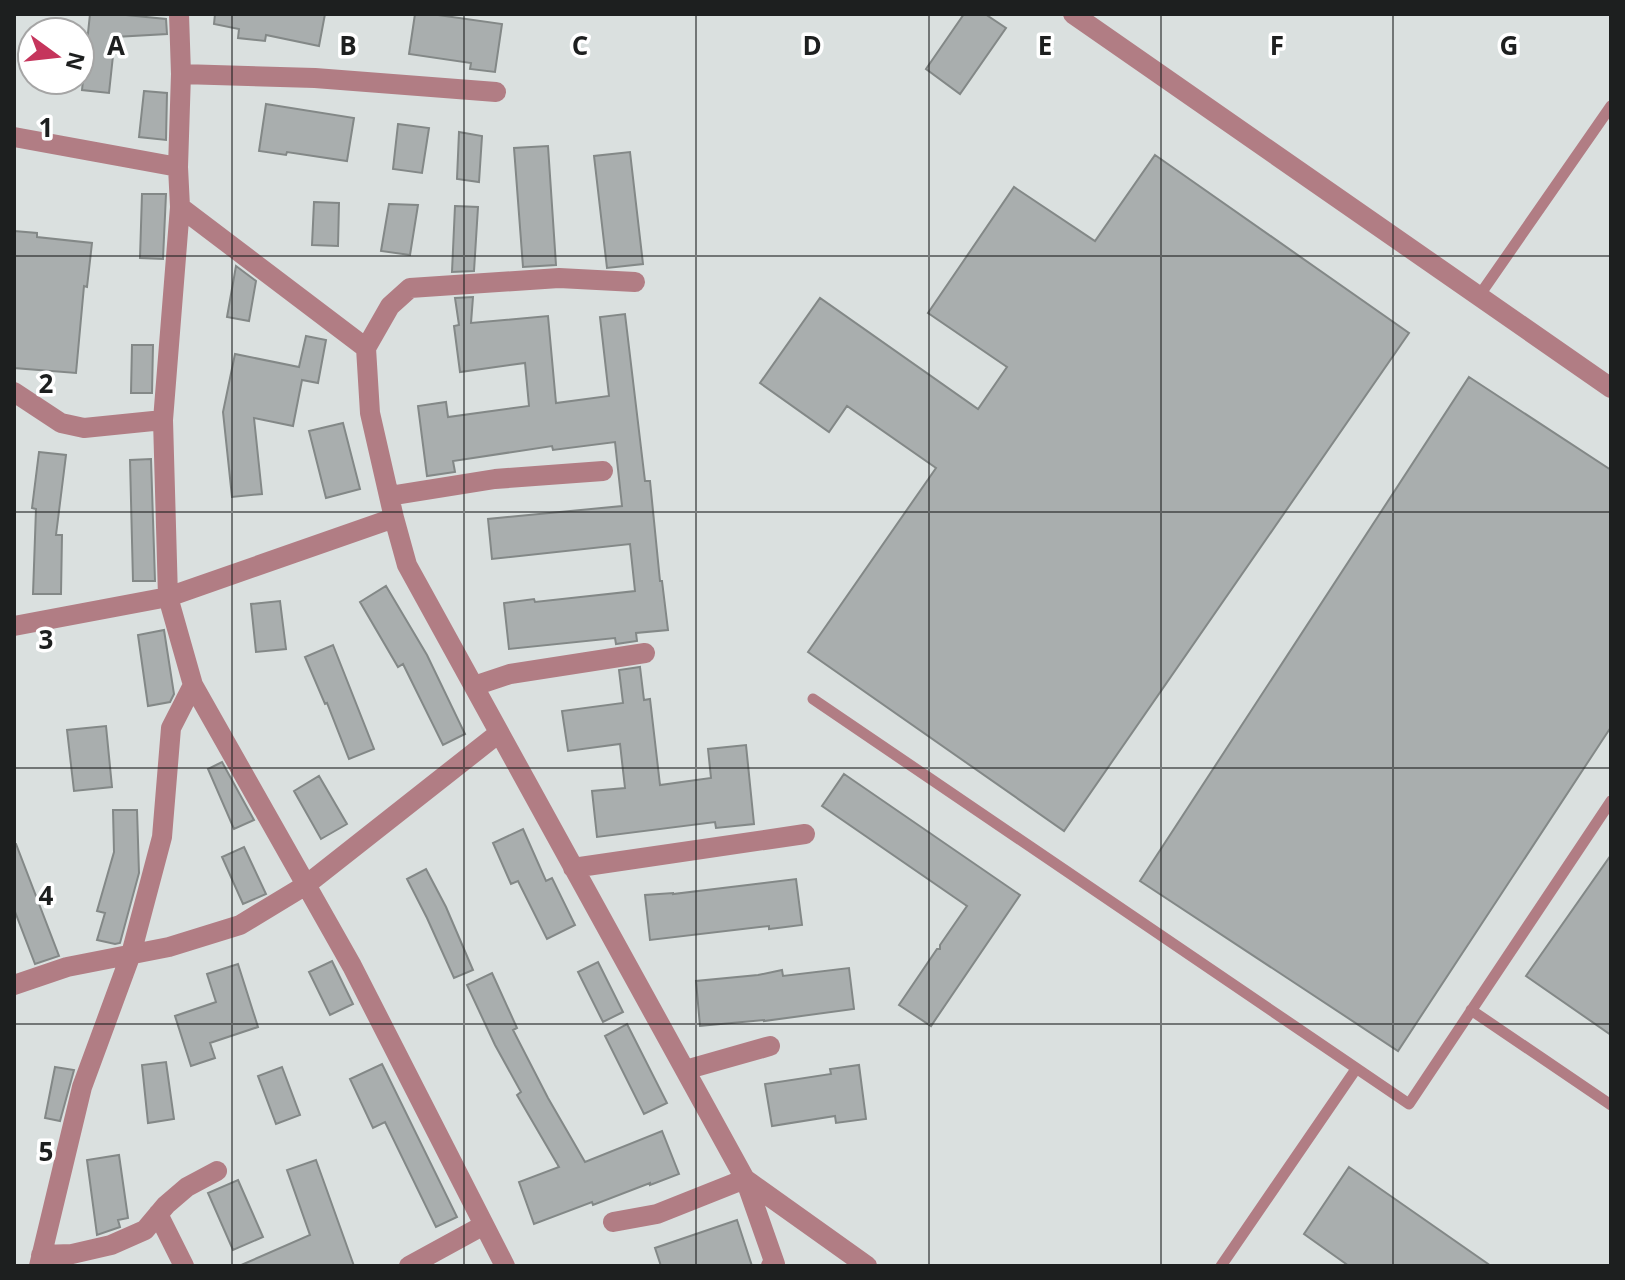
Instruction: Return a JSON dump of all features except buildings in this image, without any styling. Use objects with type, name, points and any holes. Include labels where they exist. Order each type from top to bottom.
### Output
[{"type":"street","points":[[179,14],[180,207],[163,420],[168,597],[193,685],[352,966],[505,1266]]},
{"type":"street","points":[[1073,14],[1611,388]]},
{"type":"street","points":[[181,74],[315,78],[496,92]]},
{"type":"street","points":[[14,137],[178,167]]},
{"type":"street","points":[[180,207],[366,348]]},
{"type":"street","points":[[635,282],[559,278],[410,288],[390,306],[366,348],[370,413],[407,565],[745,1179],[775,1264],[771,1266]]},
{"type":"street","points":[[14,392],[61,423],[84,428],[163,420]]},
{"type":"street","points":[[389,496],[495,479],[603,471]]},
{"type":"street","points":[[14,626],[168,597],[394,518]]},
{"type":"street","points":[[474,686],[510,674],[645,653]]},
{"type":"street","points":[[193,685],[171,728],[162,837],[131,954],[82,1087],[40,1261],[111,1245],[145,1230],[187,1187],[217,1171]]},
{"type":"street","points":[[14,985],[67,967],[169,947],[240,925],[306,885],[499,733]]},
{"type":"street","points":[[573,868],[805,834]]},
{"type":"street","points":[[685,1070],[770,1046]]},
{"type":"street","points":[[613,1222],[657,1214],[745,1179]]},
{"type":"street","points":[[745,1179],[867,1266]]},
{"type":"street","points":[[158,1214],[184,1266]]},
{"type":"street","points":[[409,1266],[484,1225]]},
{"type":"lane","points":[[1479,296],[1611,108]]},
{"type":"lane","points":[[813,699],[1409,1104],[1611,801]]},
{"type":"lane","points":[[1471,1010],[1611,1105]]},
{"type":"lane","points":[[1221,1266],[1356,1069]]}]
